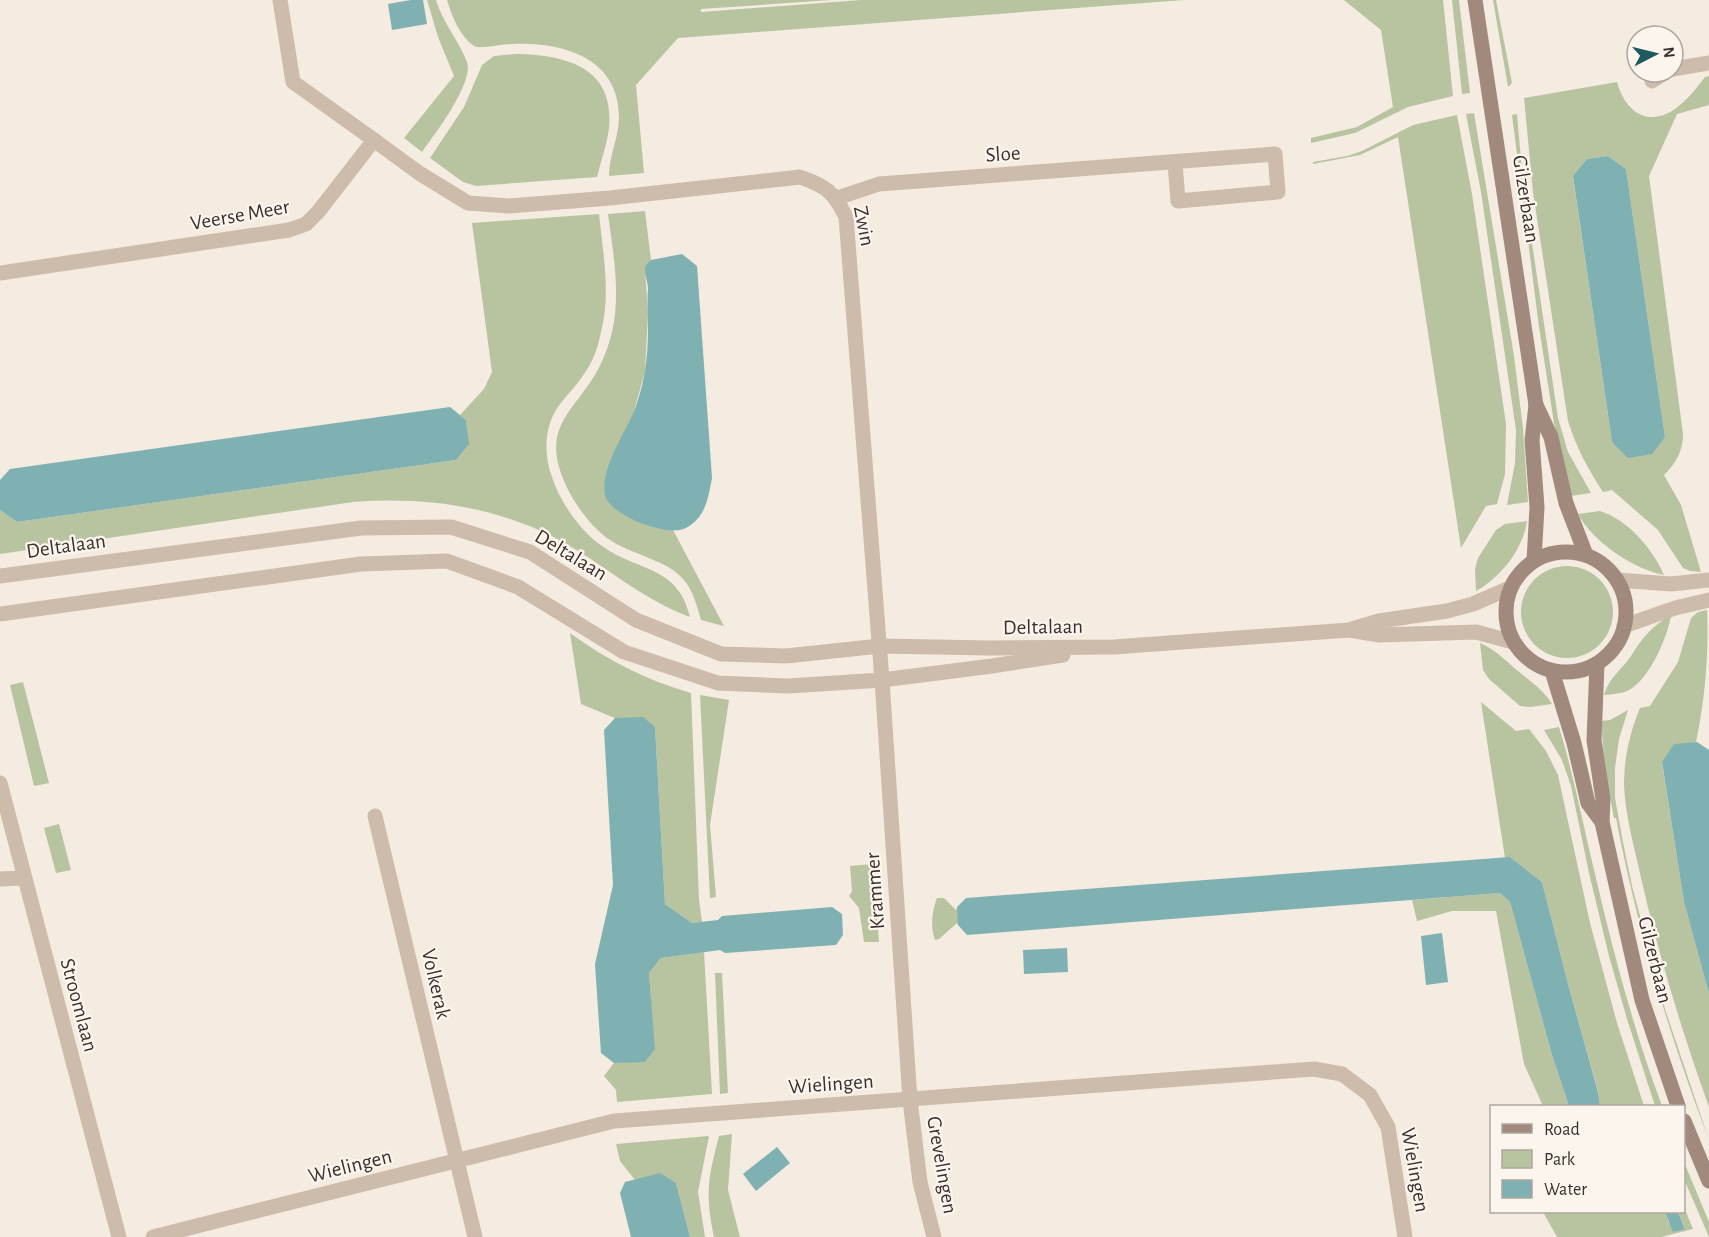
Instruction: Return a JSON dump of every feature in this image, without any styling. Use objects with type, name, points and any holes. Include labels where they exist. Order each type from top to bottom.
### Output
[{"type":"street","points":[[280,0],[293,82],[374,140]]},
{"type":"street","name":"Gilzerbaan","points":[[1475,0],[1536,405],[1532,440],[1537,507],[1534,561]]},
{"type":"street","points":[[1685,67],[1709,63]]},
{"type":"street","name":"Zwin","points":[[374,140],[419,173],[468,203],[509,206],[610,198],[800,177],[821,184],[837,198],[846,217],[882,680]]},
{"type":"street","name":"Veerse Meer","points":[[0,273],[289,230],[306,224],[374,140]]},
{"type":"street","name":"Sloe","points":[[837,198],[879,184],[1275,154],[1278,192],[1178,201],[1174,163]]},
{"type":"street","name":"Gilzerbaan","points":[[1536,405],[1551,437],[1566,502],[1586,555]]},
{"type":"street","name":"Deltalaan","points":[[0,576],[361,528],[451,527],[530,552],[636,620],[721,654],[786,656],[880,646],[1114,647],[1349,630],[1379,621],[1447,611],[1473,604],[1510,588]]},
{"type":"street","points":[[1571,551],[1586,555],[1600,562],[1617,580],[1625,600],[1624,626],[1618,644],[1597,664],[1568,673],[1552,671],[1524,656],[1513,642],[1507,627],[1505,610],[1510,588],[1515,579],[1534,561],[1555,552],[1571,551]]},
{"type":"street","name":"Deltalaan","points":[[0,614],[361,564],[447,561],[518,587],[624,652],[718,683],[788,686],[882,680],[1114,647]]},
{"type":"street","points":[[1617,580],[1671,584],[1709,580]]},
{"type":"street","points":[[1624,626],[1675,608],[1709,600]]},
{"type":"street","name":"Deltalaan","points":[[1349,630],[1380,635],[1476,632],[1513,642]]},
{"type":"street","name":"Gilzerbaan","points":[[1597,664],[1594,740],[1603,799],[1602,822],[1642,1000],[1677,1105]]},
{"type":"street","name":"Gilzerbaan","points":[[1552,671],[1574,743],[1588,803],[1602,822]]},
{"type":"street","name":"Krammer","points":[[882,680],[909,1100]]},
{"type":"street","name":"Stroomlaan","points":[[0,783],[119,1237]]},
{"type":"street","name":"Volkerak","points":[[375,816],[457,1161]]},
{"type":"street","points":[[0,879],[24,878]]},
{"type":"street","name":"Wielingen","points":[[153,1237],[614,1120],[1314,1069],[1342,1074],[1370,1095],[1388,1127],[1405,1237]]},
{"type":"street","name":"Grevelingen","points":[[909,1100],[920,1182],[934,1237]]},
{"type":"street","points":[[1685,1126],[1709,1181]]},
{"type":"street","points":[[457,1161],[475,1237]]},
{"type":"green space","points":[[427,0],[436,0],[464,54],[468,71],[452,108],[422,152],[404,138],[454,76],[438,37]]},
{"type":"green space","points":[[447,0],[831,0],[701,9],[701,12],[861,0],[1184,0],[678,38],[636,85],[644,173],[609,176],[619,117],[616,97],[609,80],[599,67],[569,51],[551,46],[513,44],[476,47],[461,32]]},
{"type":"green space","points":[[1344,0],[1443,0],[1453,96],[1408,107],[1355,133],[1311,143],[1311,138],[1357,127],[1393,107],[1381,30]]},
{"type":"green space","points":[[1452,0],[1459,0],[1470,93],[1462,94]]},
{"type":"green space","points":[[1493,0],[1496,0],[1512,83],[1508,87]]},
{"type":"green space","points":[[516,54],[552,57],[584,68],[604,91],[609,107],[609,128],[597,177],[476,186],[463,182],[430,158],[464,107],[482,65],[494,56]]},
{"type":"green space","points":[[1709,76],[1709,105],[1677,114],[1649,176],[1683,434],[1678,456],[1664,475],[1681,505],[1701,572],[1683,568],[1658,530],[1612,490],[1603,492],[1583,458],[1571,431],[1533,192],[1524,98],[1617,82],[1627,103],[1634,110],[1641,115],[1660,116],[1684,102],[1705,77]],"holes":[[[1608,156],[1626,169],[1665,437],[1649,453],[1632,456],[1612,442],[1573,177],[1587,159]]]},
{"type":"green space","points":[[1474,113],[1514,356],[1523,428],[1528,502],[1507,505],[1515,463],[1516,430],[1481,192],[1466,114]]},
{"type":"green space","points":[[1517,114],[1523,182],[1558,418],[1568,452],[1591,493],[1571,496],[1554,423],[1539,327],[1512,115]]},
{"type":"green space","points":[[1457,115],[1472,194],[1506,424],[1505,474],[1497,504],[1486,506],[1461,548],[1398,137],[1360,155],[1313,164],[1313,162],[1362,151],[1413,125]]},
{"type":"green space","points":[[645,211],[651,260],[645,268],[648,314],[645,371],[633,415],[610,462],[605,478],[605,494],[628,514],[644,524],[673,530],[724,626],[701,620],[689,588],[675,571],[625,548],[607,538],[593,526],[570,493],[557,459],[558,433],[569,412],[596,373],[604,356],[615,318],[614,258],[608,214]]},
{"type":"green space","points":[[599,214],[606,288],[604,318],[595,354],[590,364],[581,379],[559,405],[549,426],[546,443],[549,469],[566,506],[586,532],[602,546],[666,579],[684,600],[690,617],[659,603],[549,535],[496,515],[440,503],[353,502],[0,554],[0,510],[17,522],[456,460],[468,440],[466,420],[460,415],[484,389],[492,372],[472,223]]},
{"type":"green space","points":[[1600,511],[1620,521],[1638,536],[1653,555],[1664,575],[1640,567],[1615,553],[1593,534],[1578,514]]},
{"type":"green space","points":[[1527,521],[1516,552],[1494,578],[1476,591],[1475,569],[1478,558],[1496,530],[1505,524]]},
{"type":"green space","points":[[1567,566],[1584,570],[1599,580],[1609,595],[1613,612],[1609,629],[1599,644],[1584,654],[1567,658],[1550,654],[1535,644],[1525,629],[1521,612],[1525,595],[1535,580],[1550,570]]},
{"type":"green space","points":[[1707,610],[1706,676],[1696,742],[1677,745],[1662,763],[1684,902],[1709,994],[1709,1107],[1679,1019],[1646,899],[1630,827],[1624,784],[1628,745],[1640,708],[1650,706],[1678,662],[1691,618],[1698,612]]},
{"type":"green space","points":[[1671,615],[1666,635],[1656,658],[1642,678],[1627,691],[1604,695],[1613,678],[1643,638]]},
{"type":"green space","points":[[570,633],[598,652],[628,668],[658,682],[691,693],[699,899],[702,922],[692,923],[665,904],[655,727],[635,718],[617,719],[581,704]]},
{"type":"green space","points":[[1480,643],[1496,652],[1545,694],[1552,704],[1520,706],[1489,679],[1483,670]]},
{"type":"green space","points":[[23,682],[49,783],[34,786],[10,685]]},
{"type":"green space","points":[[700,695],[729,700],[710,825],[716,897],[710,898]]},
{"type":"green space","points":[[1481,702],[1516,731],[1529,729],[1546,751],[1558,775],[1590,923],[1617,1023],[1644,1105],[1600,1105],[1542,882],[1510,857],[1505,858]]},
{"type":"green space","points":[[1628,710],[1619,739],[1615,768],[1615,798],[1622,837],[1632,886],[1665,1009],[1709,1140],[1655,981],[1624,859],[1616,818],[1614,818],[1605,770],[1601,721],[1610,720]]},
{"type":"green space","points":[[1559,727],[1617,962],[1642,1049],[1662,1105],[1655,1105],[1609,956],[1571,786],[1562,760],[1544,730]]},
{"type":"green space","points":[[59,824],[71,870],[56,873],[44,828]]},
{"type":"green space","points":[[873,864],[879,942],[864,942],[859,908],[849,896],[852,891],[850,866]]},
{"type":"green space","points":[[1500,893],[1510,902],[1552,1055],[1569,1105],[1543,1105],[1524,1064],[1496,911],[1452,911],[1417,921],[1412,900]]},
{"type":"green space","points":[[937,898],[944,898],[956,910],[958,907],[958,925],[957,923],[935,940],[932,919]]},
{"type":"green space","points":[[704,952],[712,1094],[617,1102],[616,1090],[604,1076],[614,1063],[640,1061],[654,1049],[649,973],[661,958]]},
{"type":"green space","points":[[715,973],[722,973],[728,1093],[720,1094]]},
{"type":"green space","points":[[732,1134],[728,1190],[740,1237],[714,1237],[709,1209],[712,1163],[719,1136]]},
{"type":"green space","points":[[709,1136],[698,1192],[705,1237],[690,1237],[676,1183],[652,1176],[635,1180],[620,1161],[616,1144]]},
{"type":"green space","points":[[1685,1164],[1709,1222],[1709,1237],[1685,1181]]},
{"type":"green space","points":[[1685,1209],[1693,1229],[1661,1237],[1557,1237],[1544,1213],[1665,1213],[1669,1223],[1685,1228],[1678,1213],[1685,1213]]},
{"type":"water","points":[[423,0],[427,24],[392,30],[388,4]]},
{"type":"water","points":[[1608,156],[1626,169],[1665,437],[1652,454],[1628,458],[1612,442],[1573,176],[1587,159]]},
{"type":"water","points":[[682,254],[697,266],[712,478],[705,506],[693,524],[678,530],[666,530],[640,523],[617,510],[609,503],[605,495],[605,484],[610,461],[632,416],[644,378],[648,329],[648,289],[645,267],[651,260]]},
{"type":"water","points":[[450,407],[466,420],[469,444],[456,460],[17,522],[0,510],[0,480],[10,469]]},
{"type":"water","points":[[643,717],[655,727],[665,904],[692,923],[718,920],[722,916],[832,907],[842,914],[843,935],[836,945],[725,953],[720,950],[661,958],[649,973],[655,1049],[645,1062],[614,1063],[601,1053],[595,964],[613,885],[604,730],[615,718]]},
{"type":"water","points":[[1697,742],[1709,750],[1709,994],[1684,902],[1662,762],[1674,744]]},
{"type":"water","points":[[1510,857],[1542,882],[1600,1105],[1569,1105],[1552,1055],[1510,902],[1500,893],[967,935],[958,925],[957,907],[966,898]]},
{"type":"water","points":[[1442,933],[1448,982],[1426,985],[1421,936]]},
{"type":"water","points":[[1067,948],[1068,972],[1024,974],[1023,950]]},
{"type":"water","points":[[777,1147],[790,1163],[756,1191],[743,1174]]},
{"type":"water","points":[[660,1173],[676,1183],[690,1237],[631,1237],[620,1193],[625,1182]]},
{"type":"water","points":[[1665,1213],[1678,1213],[1685,1229],[1673,1232]]}]
